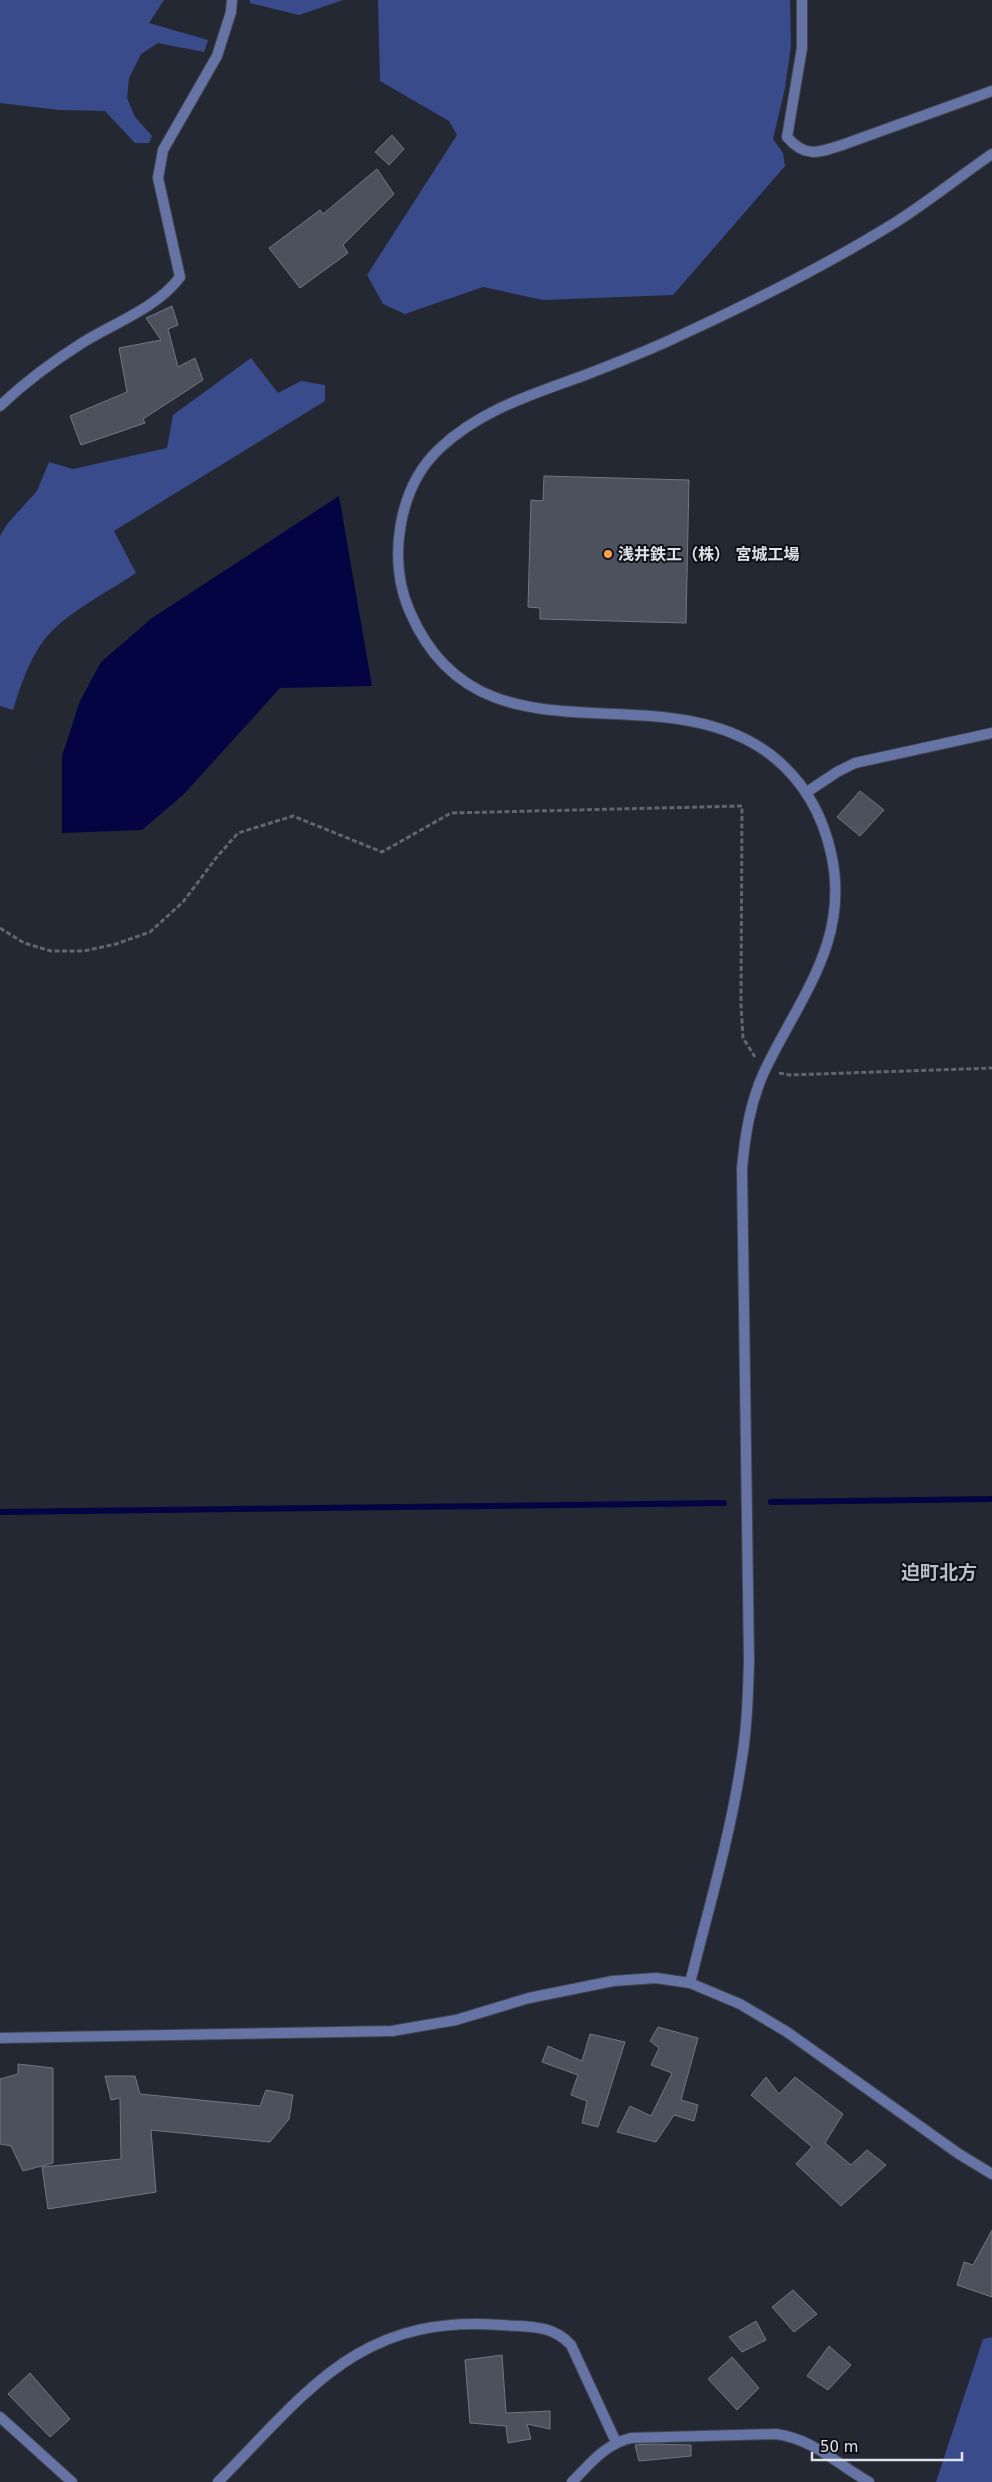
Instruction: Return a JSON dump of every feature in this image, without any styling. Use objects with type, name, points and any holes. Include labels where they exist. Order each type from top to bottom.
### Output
[{"type":"street","points":[[0,406],[28,380],[82,343],[169,292],[180,277],[158,178],[163,150],[217,56],[231,12],[232,0]]},
{"type":"street","points":[[802,0],[802,48],[787,137],[795,146],[807,152],[819,152],[842,145],[992,91]]},
{"type":"street","points":[[690,1983],[742,1764],[748,1712],[749,1661],[742,1169],[749,1113],[764,1071],[802,1004],[822,960],[835,908],[836,881],[831,851],[821,819],[807,792],[782,764],[758,746],[730,732],[699,722],[668,717],[524,708],[482,694],[451,673],[426,644],[410,614],[400,585],[398,549],[404,512],[415,481],[436,451],[471,423],[509,404],[609,366],[677,337],[797,279],[899,220],[992,154]]},
{"type":"street","points":[[807,792],[837,772],[855,763],[992,733]]},
{"type":"street","points":[[0,2038],[392,2031],[456,2020],[529,1998],[613,1981],[656,1978],[690,1983],[740,2004],[787,2032],[959,2154],[992,2174]]},
{"type":"street","points":[[218,2482],[331,2370],[359,2351],[394,2336],[420,2328],[448,2324],[474,2323],[548,2328],[562,2335],[571,2346],[616,2442]]},
{"type":"street","points":[[0,2417],[72,2482]]},
{"type":"street","points":[[572,2482],[616,2442],[631,2438],[776,2434],[792,2436],[820,2449],[869,2482]]},
{"type":"path","points":[[0,928],[24,943],[51,952],[84,951],[116,944],[150,932],[183,902],[216,858],[238,833],[292,816],[382,852],[451,813],[742,806],[740,1005],[743,1038],[764,1071],[790,1075],[992,1068]]},
{"type":"shaded area","points":[[0,0],[164,0],[149,23],[208,40],[204,52],[158,43],[141,54],[129,78],[127,98],[135,117],[152,136],[149,143],[135,143],[105,111],[59,110],[0,103]]},
{"type":"shaded area","points":[[250,0],[343,0],[299,15],[250,3]]},
{"type":"shaded area","points":[[378,0],[790,0],[791,46],[785,88],[773,139],[783,153],[785,166],[673,295],[543,300],[483,287],[405,314],[383,304],[367,275],[457,135],[449,121],[380,81]]},
{"type":"shaded area","points":[[251,358],[278,393],[301,381],[325,385],[325,401],[114,531],[136,573],[75,612],[53,630],[44,640],[29,665],[13,710],[0,706],[0,536],[8,523],[37,491],[49,462],[73,469],[167,448],[173,415]]},
{"type":"shaded area","points":[[339,496],[372,686],[280,688],[183,795],[142,830],[62,833],[62,756],[80,701],[101,662],[152,618]]},
{"type":"shaded area","points":[[992,2337],[992,2482],[936,2482],[983,2339]]},
{"type":"building","points":[[392,135],[404,149],[389,165],[375,152]]},
{"type":"building","points":[[377,169],[394,194],[343,245],[348,253],[300,288],[269,248],[320,210],[323,214]]},
{"type":"building","points":[[172,306],[178,325],[168,329],[178,367],[195,358],[203,380],[143,419],[145,423],[81,445],[70,416],[127,392],[119,348],[161,340],[146,318]]},
{"type":"building","name":"浅井鉄工（株） 宮城工場","points":[[544,476],[689,480],[686,623],[540,619],[540,608],[528,607],[531,500],[543,501]]},
{"type":"building","points":[[860,791],[884,810],[860,836],[837,817]]},
{"type":"building","points":[[658,2027],[698,2038],[681,2100],[698,2105],[694,2121],[674,2115],[656,2142],[617,2132],[630,2106],[651,2116],[672,2073],[651,2065],[659,2048],[650,2041]]},
{"type":"building","points":[[590,2034],[625,2042],[598,2127],[582,2123],[587,2101],[571,2095],[578,2075],[542,2062],[548,2046],[582,2061]]},
{"type":"building","points":[[18,2064],[53,2068],[53,2163],[23,2171],[11,2146],[0,2144],[0,2079],[18,2074]]},
{"type":"building","points":[[105,2076],[135,2076],[140,2094],[260,2106],[266,2090],[293,2095],[289,2119],[270,2142],[151,2130],[156,2192],[48,2209],[42,2167],[121,2159],[120,2098],[111,2100]]},
{"type":"building","points":[[766,2077],[779,2094],[795,2077],[843,2114],[825,2143],[851,2165],[867,2150],[886,2165],[841,2206],[796,2164],[812,2147],[751,2095]]},
{"type":"building","points":[[992,2230],[992,2297],[957,2285],[964,2262],[973,2265]]},
{"type":"building","points":[[793,2290],[817,2314],[794,2332],[772,2307]]},
{"type":"building","points":[[756,2321],[766,2340],[742,2352],[729,2337]]},
{"type":"building","points":[[829,2346],[851,2365],[828,2390],[807,2376]]},
{"type":"building","points":[[502,2355],[506,2413],[550,2411],[550,2429],[527,2424],[531,2439],[508,2443],[506,2426],[470,2423],[465,2360]]},
{"type":"building","points":[[732,2357],[759,2388],[737,2410],[708,2379]]},
{"type":"building","points":[[30,2373],[70,2419],[50,2437],[8,2394]]},
{"type":"building","points":[[635,2445],[691,2445],[691,2456],[639,2461]]},
{"type":"waterway","points":[[771,1502],[992,1499]]},
{"type":"waterway","points":[[0,1512],[724,1503]]},
{"type":"place","name":"浅井鉄工（株） 宮城工場","points":[[608,554]]},
{"type":"district","name":"迫町北方","points":[[939,1572]]}]
